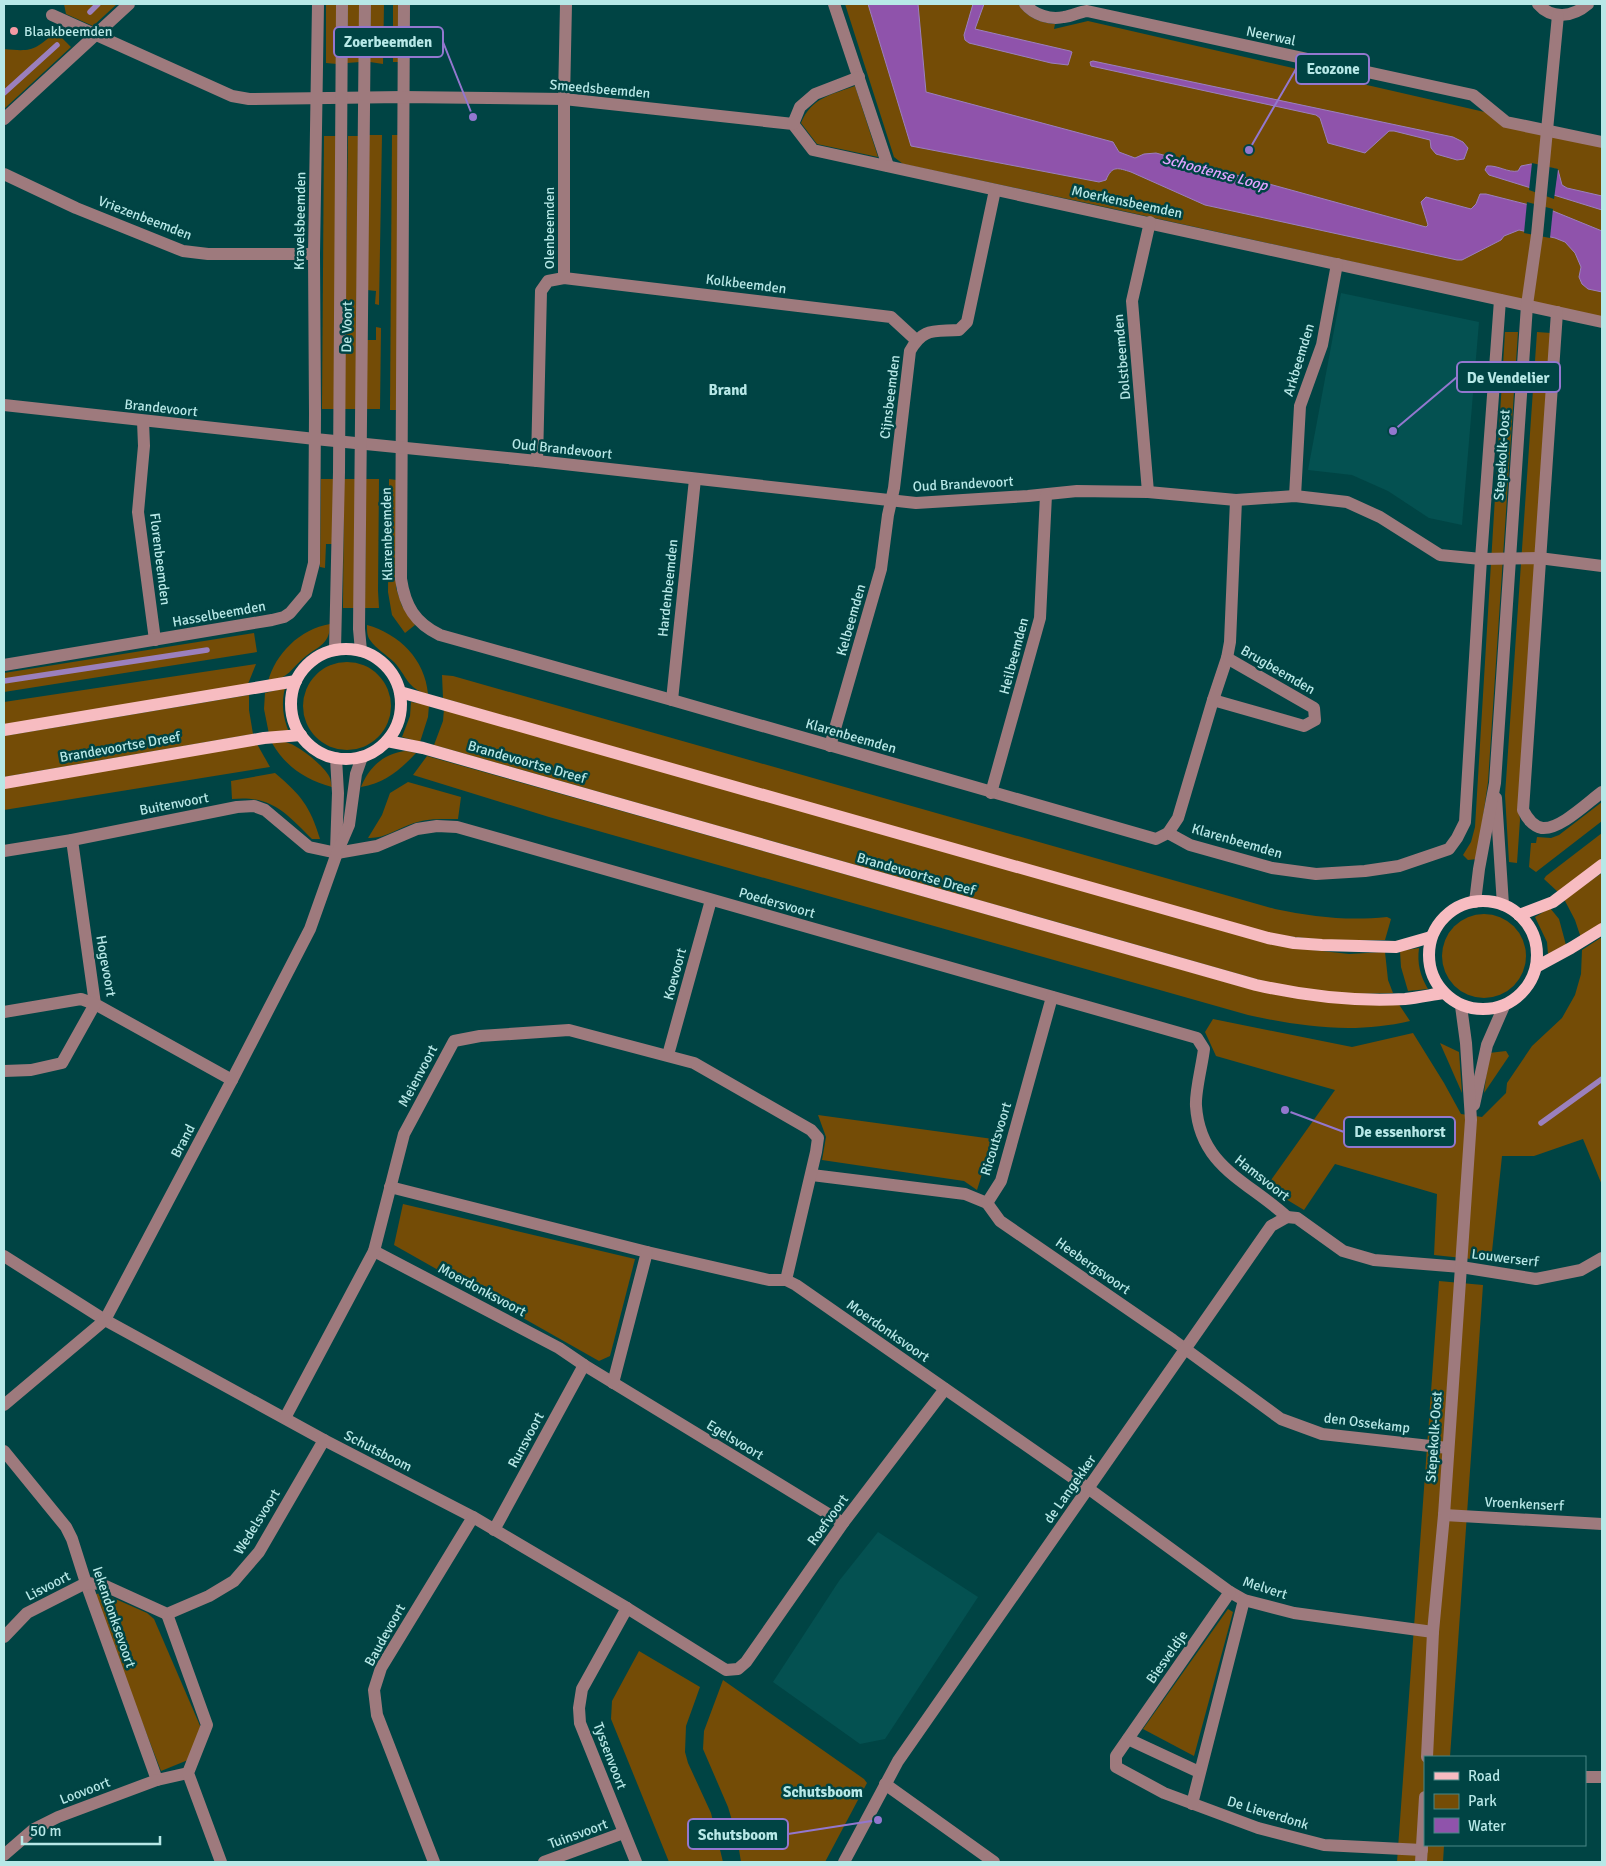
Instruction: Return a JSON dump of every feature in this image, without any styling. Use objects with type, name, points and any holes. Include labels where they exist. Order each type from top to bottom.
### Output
[{"type":"main road","points":[[335,650],[361,651],[379,660],[392,674],[400,692],[401,709],[397,726],[387,741],[376,750],[362,757],[349,759],[322,754],[310,746],[301,735],[293,718],[292,699],[296,681],[306,667],[319,656],[335,650]]},
{"type":"main road","points":[[4,730],[296,681]]},
{"type":"main road","points":[[400,692],[1268,938],[1294,943],[1396,947],[1431,937]]},
{"type":"main road","name":"Brandevoortse Dreef","points":[[4,783],[264,738],[301,735]]},
{"type":"main road","name":"Brandevoortse Dreef","points":[[387,741],[423,748],[1256,985],[1317,997],[1348,999],[1406,999],[1443,993]]},
{"type":"main road","points":[[1519,914],[1553,902],[1602,865]]},
{"type":"main road","points":[[1489,901],[1503,905],[1519,914],[1531,930],[1537,948],[1536,967],[1530,983],[1519,997],[1504,1006],[1483,1010],[1461,1006],[1443,993],[1434,980],[1429,966],[1428,952],[1431,937],[1438,924],[1448,913],[1461,906],[1475,902],[1489,901]]},
{"type":"main road","points":[[1536,967],[1602,929]]},
{"type":"street","points":[[4,119],[128,4]]},
{"type":"street","name":"Kravelsbeemden","points":[[315,439],[314,254],[318,4]]},
{"type":"street","name":"De Voort","points":[[335,650],[339,441],[342,4]]},
{"type":"street","name":"De Voort","points":[[361,651],[359,629],[360,443],[365,4]]},
{"type":"street","name":"Klarenbeemden","points":[[404,4],[401,579],[404,597],[409,607],[427,629],[440,636],[672,700],[1156,840],[1168,833],[1190,845],[1272,868],[1316,874],[1366,871],[1400,866],[1449,849]]},
{"type":"street","name":"Olenbeemden","points":[[537,461],[541,291],[548,281],[564,278],[566,4]]},
{"type":"street","points":[[834,4],[888,166]]},
{"type":"street","name":"Neerwal","points":[[1025,4],[1037,14],[1051,18],[1065,17],[1087,11],[1473,95],[1506,122],[1547,131]]},
{"type":"street","points":[[1538,4],[1549,12],[1558,15],[1569,15],[1579,11],[1588,4]]},
{"type":"street","points":[[52,15],[232,96],[248,99],[403,97]]},
{"type":"street","name":"Stepekolk-Oost","points":[[1475,902],[1494,783],[1527,305],[1537,235],[1558,15]]},
{"type":"street","points":[[859,77],[815,94],[800,107],[793,124],[813,150],[888,166]]},
{"type":"street","name":"Smeedsbeemden","points":[[403,97],[564,100],[793,124]]},
{"type":"street","points":[[1547,131],[1602,142]]},
{"type":"street","name":"Moerkensbeemden","points":[[888,166],[1602,322]]},
{"type":"street","name":"Vriezenbeemden","points":[[4,174],[76,208],[183,251],[208,254],[314,254]]},
{"type":"street","name":"Cijnsbeemden","points":[[891,501],[910,350],[916,340],[926,332],[959,330],[967,322],[995,190]]},
{"type":"street","name":"Dolstbeemden","points":[[1148,492],[1132,301],[1150,222]]},
{"type":"street","name":"Arkbeemden","points":[[1294,496],[1300,406],[1322,345],[1337,264]]},
{"type":"street","name":"Kolkbeemden","points":[[564,278],[891,317],[916,340]]},
{"type":"street","name":"Stepekolk-Oost","points":[[1449,849],[1465,822],[1481,559],[1500,300]]},
{"type":"street","points":[[1557,312],[1523,810],[1530,822],[1542,828],[1559,825],[1602,792]]},
{"type":"street","name":"Brandevoort","points":[[4,405],[315,439]]},
{"type":"street","name":"Florenbeemden","points":[[143,421],[144,446],[138,512],[155,640]]},
{"type":"street","name":"Oud Brandevoort","points":[[315,439],[537,461],[916,503],[1046,495],[1077,490],[1148,492],[1236,500],[1294,496],[1346,502],[1380,517],[1440,555],[1481,559],[1539,558],[1602,566]]},
{"type":"street","name":"Hasselbeemden","points":[[4,665],[284,617],[290,613],[306,594],[314,563],[315,439]]},
{"type":"street","name":"Hardenbeemden","points":[[672,700],[695,479]]},
{"type":"street","name":"Heilbeemden","points":[[991,793],[1040,618],[1046,495]]},
{"type":"street","name":"Brugbeemden","points":[[1168,833],[1178,818],[1212,700],[1227,658],[1230,642],[1236,500]]},
{"type":"street","name":"Kelbeemden","points":[[830,746],[881,569],[891,501]]},
{"type":"street","name":"Brugbeemden","points":[[1212,700],[1304,726],[1315,720],[1314,708],[1227,658]]},
{"type":"street","name":"Brand","points":[[4,1405],[105,1320],[310,929],[336,853],[349,826],[356,774],[362,757]]},
{"type":"street","name":"Brand","points":[[336,758],[338,793],[336,853]]},
{"type":"street","name":"Stepekolk-Oost","points":[[1494,783],[1500,838],[1503,905]]},
{"type":"street","name":"Buitenvoort","points":[[4,851],[72,840],[237,807],[254,806],[276,817],[309,846],[336,853]]},
{"type":"street","name":"Poedersvoort","points":[[336,853],[377,846],[417,829],[437,826],[458,826],[1197,1038],[1204,1050]]},
{"type":"street","name":"Hogevoort","points":[[72,840],[95,1004],[232,1080]]},
{"type":"street","name":"Koevoort","points":[[668,1055],[711,900]]},
{"type":"street","name":"Ricoutsvoort","points":[[987,1203],[1001,1181],[1052,997]]},
{"type":"street","points":[[4,1012],[81,999],[95,1004],[62,1063],[31,1070],[4,1071]]},
{"type":"street","name":"Stepekolk-Oost","points":[[1427,1756],[1433,1632],[1444,1515],[1471,1120],[1466,1043],[1461,1006]]},
{"type":"street","name":"Stepekolk-Oost","points":[[1471,1120],[1487,1045],[1504,1006]]},
{"type":"street","name":"Meienvoort","points":[[285,1418],[374,1251],[404,1134],[454,1041],[480,1036],[569,1030],[694,1063],[811,1130],[818,1138],[812,1175]]},
{"type":"street","name":"Hamsvoort","points":[[1204,1050],[1196,1105],[1199,1124],[1204,1141],[1218,1163],[1238,1180],[1270,1202],[1287,1217],[1297,1218],[1343,1251],[1374,1260],[1461,1267]]},
{"type":"street","points":[[786,1280],[812,1175],[965,1194],[987,1203]]},
{"type":"street","name":"Moerdonksvoort","points":[[390,1187],[647,1252],[769,1280],[786,1280],[796,1285],[1089,1489]]},
{"type":"street","name":"Heebergsvoort","points":[[987,1203],[1000,1220],[1187,1350]]},
{"type":"street","name":"de Langekker","points":[[844,1862],[885,1784],[904,1753],[1187,1350],[1271,1226],[1287,1217]]},
{"type":"street","name":"Moerdonksvoort","points":[[374,1251],[559,1348],[613,1383]]},
{"type":"street","points":[[613,1383],[647,1252]]},
{"type":"street","name":"Schutsboom","points":[[4,1256],[105,1320],[324,1440],[473,1517],[627,1608],[726,1670],[738,1669]]},
{"type":"street","name":"Louwerserf","points":[[1461,1267],[1536,1279],[1580,1270],[1602,1258]]},
{"type":"street","name":"den Ossekamp","points":[[1187,1350],[1281,1419],[1322,1434],[1448,1448]]},
{"type":"street","name":"Runsvoort","points":[[494,1530],[584,1365]]},
{"type":"street","name":"Egelsvoort","points":[[613,1383],[843,1523]]},
{"type":"street","name":"Roefvoort","points":[[738,1669],[746,1662],[843,1523],[944,1389]]},
{"type":"street","name":"Wedelsvoort","points":[[167,1614],[209,1596],[234,1581],[259,1552],[324,1440]]},
{"type":"street","name":"Iekendonksevoort","points":[[4,1451],[66,1527],[72,1539],[157,1780]]},
{"type":"street","name":"Melvert","points":[[1089,1489],[1230,1592],[1244,1600],[1294,1613],[1433,1632]]},
{"type":"street","name":"Vroenkenserf","points":[[1444,1515],[1602,1524]]},
{"type":"street","name":"Baudevoort","points":[[434,1862],[377,1716],[374,1690],[381,1668],[473,1517]]},
{"type":"street","points":[[86,1583],[101,1584],[167,1614],[207,1725],[188,1773],[221,1862]]},
{"type":"street","name":"Lisvoort","points":[[4,1638],[28,1613],[86,1583]]},
{"type":"street","name":"Biesveldje","points":[[1116,1767],[1116,1756],[1230,1592]]},
{"type":"street","points":[[1192,1804],[1244,1600]]},
{"type":"street","name":"Tyssenvoort","points":[[627,1608],[582,1690],[579,1708],[580,1723],[636,1862]]},
{"type":"street","points":[[1128,1739],[1199,1772]]},
{"type":"street","name":"De Lieverdonk","points":[[1116,1767],[1164,1793],[1258,1828],[1324,1844],[1422,1856]]},
{"type":"street","points":[[157,1780],[188,1773]]},
{"type":"street","points":[[1586,1776],[1602,1777]]},
{"type":"street","name":"Loovoort","points":[[4,1855],[34,1829],[58,1817],[157,1780]]},
{"type":"street","points":[[885,1784],[994,1862]]},
{"type":"street","points":[[1422,1856],[1424,1817]]},
{"type":"street","name":"Tuinsvoort","points":[[544,1862],[623,1833]]},
{"type":"shaded area","points":[[1341,293],[1479,322],[1462,525],[1429,518],[1388,491],[1352,475],[1308,470]]},
{"type":"shaded area","points":[[878,1532],[978,1597],[885,1739],[860,1744],[773,1682],[839,1581]]},
{"type":"green space","points":[[64,4],[117,4],[93,26],[66,14]]},
{"type":"green space","points":[[326,4],[338,4],[337,64],[326,63]]},
{"type":"green space","points":[[348,4],[361,4],[360,62],[347,63]]},
{"type":"green space","points":[[371,4],[384,4],[383,64],[370,62]]},
{"type":"green space","points":[[393,4],[400,4],[399,62],[393,62]]},
{"type":"green space","points":[[845,4],[1018,4],[1021,9],[1034,18],[1055,24],[1054,29],[1088,21],[1602,139],[1602,317],[903,164],[894,157]]},
{"type":"green space","points":[[56,32],[71,47],[4,109],[4,49],[27,50],[43,43]]},
{"type":"green space","points":[[855,86],[878,157],[817,144],[801,123],[805,114],[817,102]]},
{"type":"green space","points":[[369,135],[382,135],[379,305],[375,304],[376,291],[367,290]]},
{"type":"green space","points":[[392,135],[398,135],[397,410],[390,410]]},
{"type":"green space","points":[[324,136],[338,136],[335,409],[322,409]]},
{"type":"green space","points":[[348,136],[358,136],[356,409],[344,409]]},
{"type":"green space","points":[[376,327],[381,328],[380,409],[367,409],[367,340],[376,340]]},
{"type":"green space","points":[[1505,332],[1518,332],[1488,782],[1477,859],[1468,860],[1463,855],[1471,842],[1475,827]]},
{"type":"green space","points":[[1537,332],[1551,333],[1517,863],[1509,862],[1505,795]]},
{"type":"green space","points":[[321,479],[335,479],[334,544],[326,544],[325,568],[320,567]]},
{"type":"green space","points":[[344,479],[357,479],[356,608],[343,608]]},
{"type":"green space","points":[[366,479],[379,479],[379,608],[365,608]]},
{"type":"green space","points":[[389,479],[397,480],[396,588],[402,606],[415,625],[405,633],[392,615],[388,592]]},
{"type":"green space","points":[[330,624],[330,631],[323,644],[306,656],[286,675],[268,682],[276,662],[290,644],[309,631]]},
{"type":"green space","points":[[367,625],[390,635],[400,642],[416,659],[426,681],[428,694],[421,692],[411,685],[394,662],[372,643],[368,635]]},
{"type":"green space","points":[[254,633],[257,652],[4,692],[4,673]]},
{"type":"green space","points":[[347,662],[364,665],[372,669],[384,681],[388,689],[391,706],[388,723],[384,731],[372,743],[364,747],[347,750],[330,747],[322,743],[310,731],[306,723],[303,706],[306,689],[310,681],[322,669],[330,665]]},
{"type":"green space","points":[[256,664],[248,684],[4,726],[4,702]]},
{"type":"green space","points":[[442,675],[453,676],[1275,909],[1331,918],[1387,917],[1391,919],[1385,940],[1323,940],[1268,934],[443,698]]},
{"type":"green space","points":[[285,688],[283,710],[289,732],[269,734],[264,709],[265,693]]},
{"type":"green space","points":[[249,695],[249,710],[253,734],[4,777],[4,736]]},
{"type":"green space","points":[[411,702],[429,705],[428,717],[420,742],[402,737],[410,716]]},
{"type":"green space","points":[[444,709],[1295,948],[1349,954],[1385,952],[1388,980],[1393,993],[1347,994],[1288,988],[434,745],[443,721]]},
{"type":"green space","points":[[285,742],[303,751],[321,766],[330,777],[332,787],[314,781],[290,766],[272,743]]},
{"type":"green space","points":[[257,744],[270,767],[4,810],[4,786]]},
{"type":"green space","points":[[398,752],[416,753],[392,775],[361,787],[368,773],[378,762]]},
{"type":"green space","points":[[427,756],[1254,990],[1398,1003],[1410,1021],[1389,1025],[1349,1028],[1308,1026],[1248,1015],[549,817],[413,775]]},
{"type":"green space","points":[[275,773],[304,802],[320,839],[312,839],[286,814],[268,803],[257,800],[232,799],[231,781]]},
{"type":"green space","points":[[408,782],[461,797],[458,819],[419,821],[386,835],[368,838],[382,815],[390,793]]},
{"type":"green space","points":[[1602,802],[1602,821],[1536,872],[1529,867],[1531,843],[1536,843],[1537,837],[1551,838],[1559,835]]},
{"type":"green space","points":[[1602,833],[1602,861],[1558,892],[1544,879],[1546,876]]},
{"type":"green space","points":[[1602,873],[1602,925],[1581,938],[1575,920],[1564,899]]},
{"type":"green space","points":[[1550,908],[1559,919],[1566,945],[1548,954],[1547,942],[1535,917]]},
{"type":"green space","points":[[1484,914],[1500,917],[1514,926],[1523,940],[1526,956],[1523,972],[1514,986],[1500,995],[1484,998],[1468,995],[1454,986],[1445,972],[1442,956],[1445,940],[1454,926],[1468,917]]},
{"type":"green space","points":[[1602,937],[1602,1185],[1583,1139],[1534,1156],[1502,1156],[1491,1261],[1434,1255],[1437,1194],[1335,1164],[1304,1210],[1266,1187],[1335,1090],[1216,1056],[1205,1032],[1213,1019],[1352,1047],[1413,1033],[1461,1114],[1482,1117],[1506,1093],[1507,1083],[1532,1046],[1562,1018],[1575,995],[1581,974],[1582,950]]},
{"type":"green space","points":[[1419,948],[1418,959],[1420,969],[1428,989],[1408,991],[1401,967],[1400,951]]},
{"type":"green space","points":[[1440,1043],[1459,1052],[1462,1093]]},
{"type":"green space","points":[[1506,1051],[1509,1056],[1484,1093],[1489,1053]]},
{"type":"green space","points":[[818,1115],[993,1139],[977,1190],[964,1181],[822,1160],[826,1137]]},
{"type":"green space","points":[[403,1204],[635,1259],[610,1356],[599,1361],[394,1245]]},
{"type":"green space","points":[[1439,1281],[1483,1285],[1450,1756],[1424,1756],[1424,1846],[1444,1846],[1443,1862],[1397,1862]]},
{"type":"green space","points":[[102,1593],[147,1613],[154,1619],[201,1728],[188,1760],[161,1771],[101,1616],[96,1594]]},
{"type":"green space","points":[[1228,1609],[1233,1612],[1194,1756],[1143,1729]]},
{"type":"green space","points":[[639,1651],[700,1687],[686,1726],[685,1752],[688,1763],[711,1813],[723,1862],[669,1862],[611,1719],[612,1701]]},
{"type":"green space","points":[[723,1680],[864,1779],[867,1783],[825,1862],[741,1862],[737,1837],[728,1807],[703,1749],[704,1731]]},
{"type":"water","name":"Schootense Loop","points":[[868,4],[918,4],[926,92],[1113,142],[1119,152],[1135,158],[1144,154],[1156,153],[1426,227],[1428,225],[1421,202],[1426,197],[1471,209],[1476,204],[1480,194],[1486,194],[1553,211],[1602,231],[1602,292],[1588,289],[1582,284],[1579,277],[1581,267],[1575,253],[1565,242],[1519,230],[1504,236],[1501,240],[1462,260],[1457,260],[1205,205],[1122,169],[1113,170],[1106,180],[1099,182],[911,146]]},
{"type":"water","points":[[973,4],[984,4],[975,29],[1070,51],[1072,52],[1068,65],[1051,63],[969,43],[965,40],[964,35]]},
{"type":"water","points":[[1093,61],[1453,137],[1463,142],[1468,148],[1464,159],[1457,160],[1436,154],[1431,148],[1430,140],[1389,131],[1365,153],[1328,143],[1320,118],[1316,115],[1091,66],[1090,62]]},
{"type":"water","points":[[1531,164],[1558,170],[1562,185],[1567,188],[1602,196],[1602,210],[1489,175],[1485,170],[1487,166],[1491,166],[1518,171],[1521,166]]},
{"type":"pier","points":[[1532,163],[1558,169],[1554,199],[1529,190]]},
{"type":"pier","points":[[1527,202],[1553,209],[1550,238],[1524,233]]},
{"type":"waterway","points":[[90,12],[98,4]]},
{"type":"waterway","points":[[4,93],[57,45]]},
{"type":"waterway","points":[[4,681],[207,650]]},
{"type":"waterway","points":[[1541,1123],[1602,1079]]},
{"type":"place","name":"Blaakbeemden","points":[[14,31]]},
{"type":"place","name":"Zoerbeemden","points":[[473,117]]},
{"type":"place","name":"Ecozone","points":[[1249,150]]},
{"type":"place","name":"De Vendelier","points":[[1393,431]]},
{"type":"place","name":"De essenhorst","points":[[1285,1110]]},
{"type":"place","name":"Schutsboom","points":[[878,1820]]},
{"type":"district","name":"Brand","points":[[728,390]]},
{"type":"district","name":"Schutsboom","points":[[823,1792]]}]
